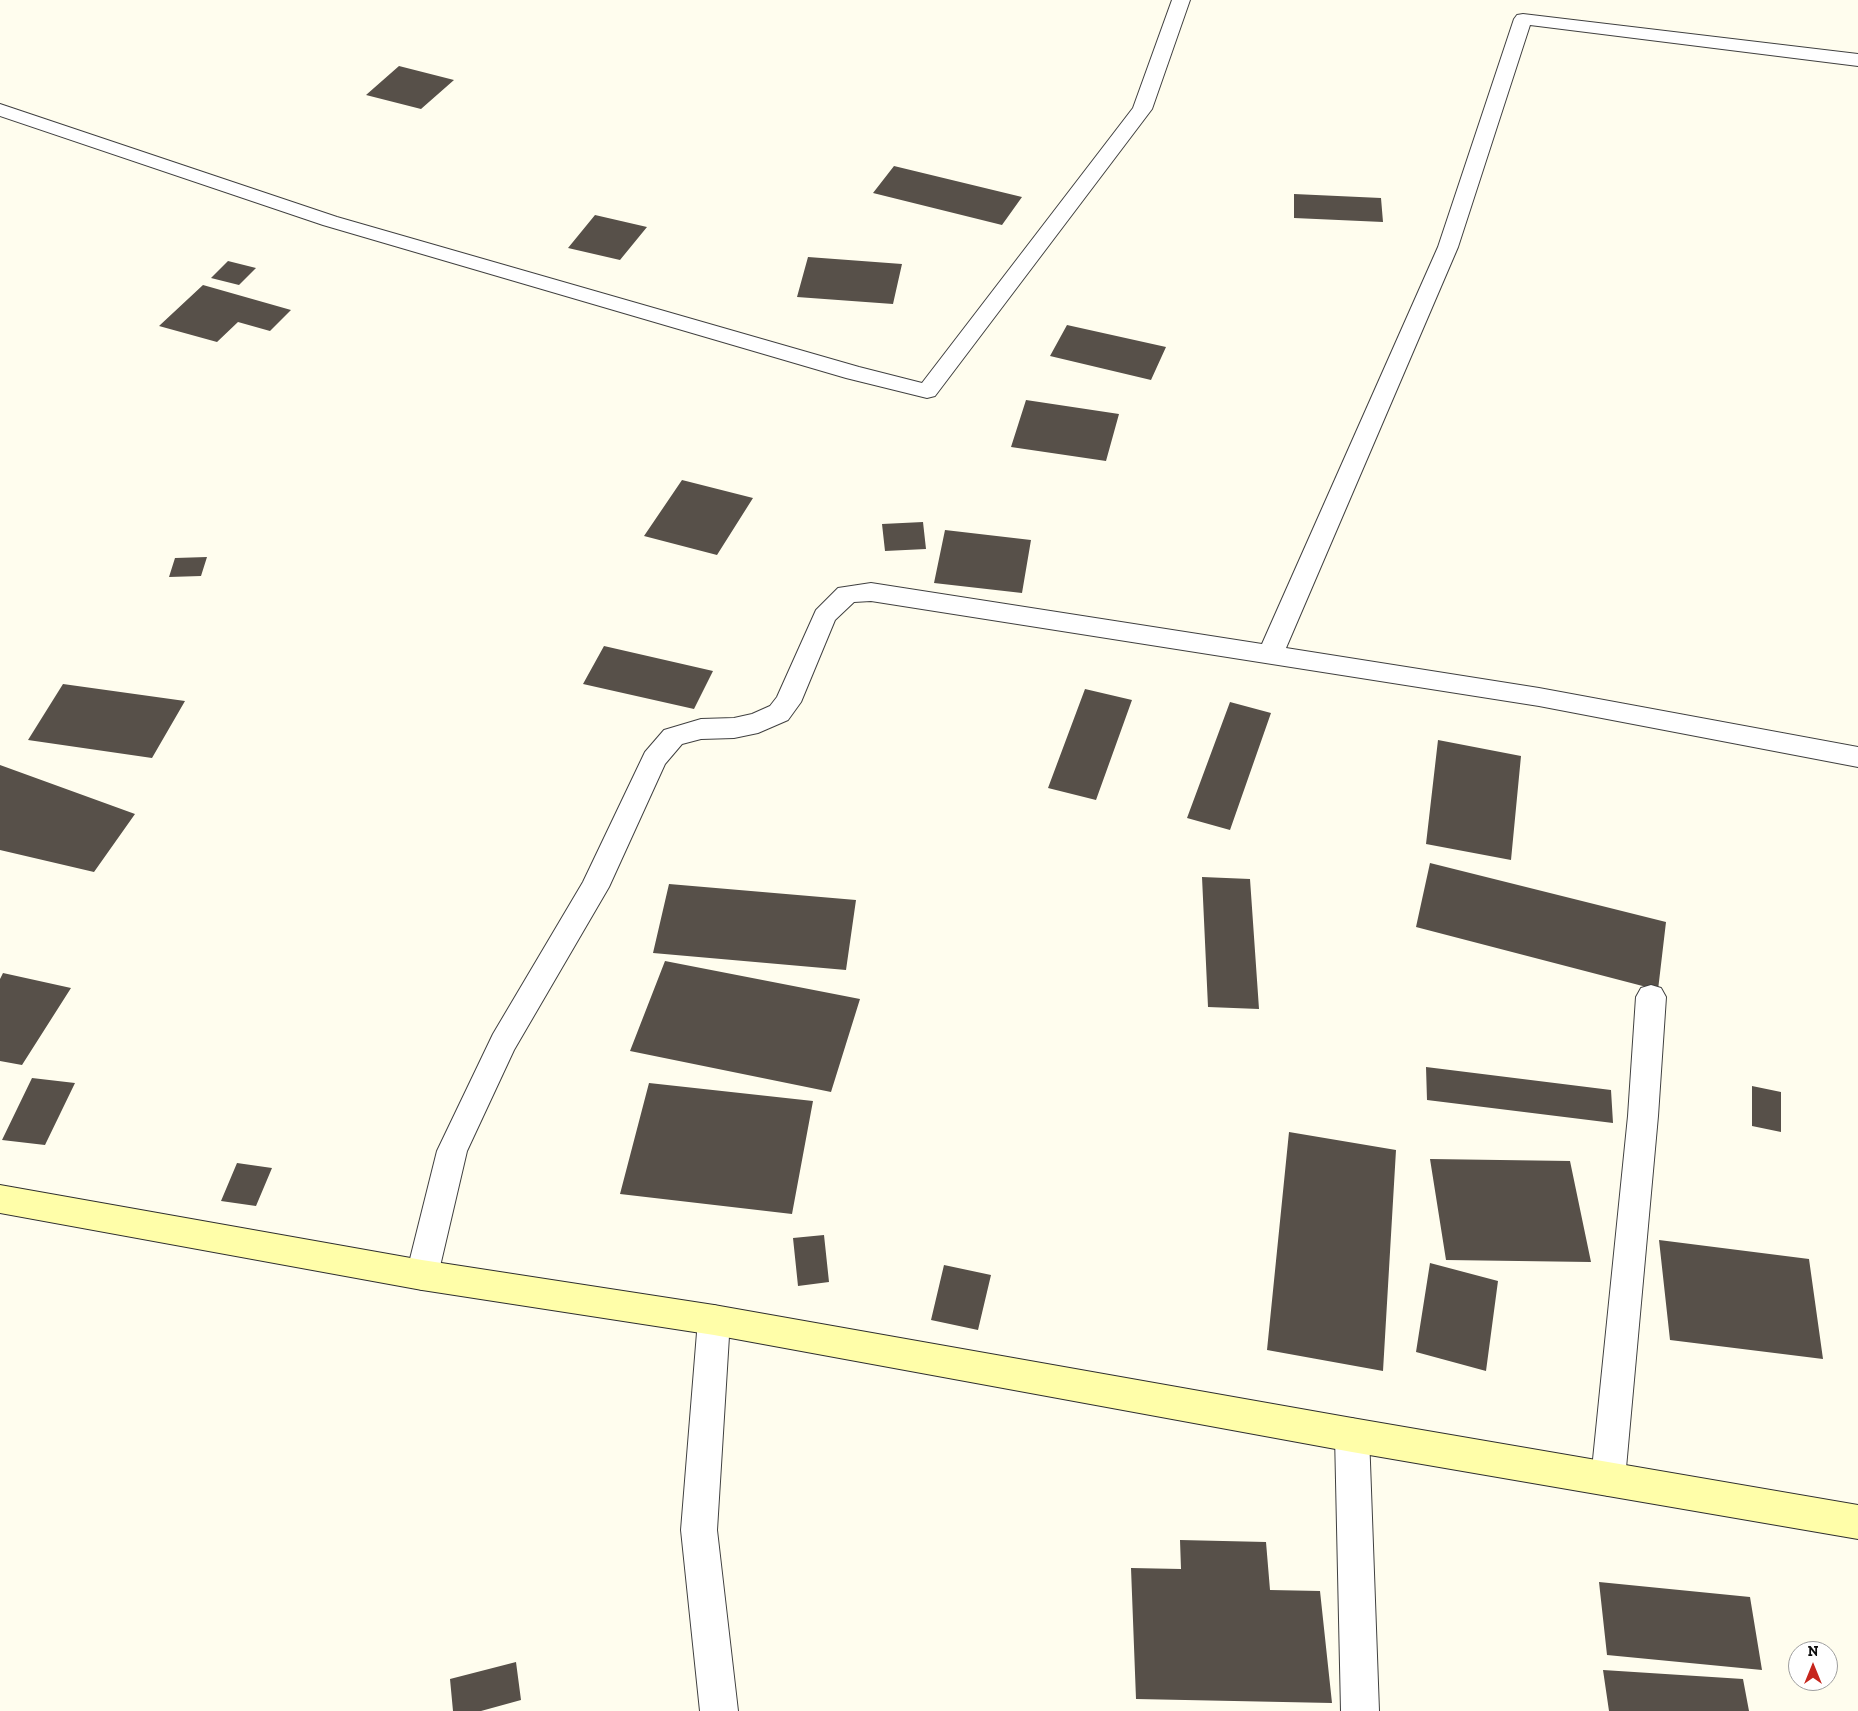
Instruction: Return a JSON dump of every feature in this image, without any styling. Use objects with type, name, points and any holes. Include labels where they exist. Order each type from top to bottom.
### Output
[{"type":"street","points":[[0,110],[330,221],[854,373],[926,391],[1142,109],[1181,0]]},
{"type":"street","points":[[1270,655],[1448,247],[1523,19],[1858,60]]},
{"type":"street","points":[[422,1274],[452,1151],[503,1043],[595,887],[654,758],[673,737],[701,729],[734,728],[758,723],[779,713],[788,702],[825,616],[847,594],[871,592],[1539,697],[1858,756]]},
{"type":"street","points":[[1608,1479],[1643,1116],[1651,997]]},
{"type":"street","points":[[0,1199],[422,1274],[714,1320],[1352,1435],[1858,1522]]},
{"type":"street","points":[[714,1320],[699,1530],[718,1711]]},
{"type":"street","points":[[1352,1435],[1360,1711]]},
{"type":"building","points":[[399,66],[454,80],[421,109],[366,95]]},
{"type":"building","points":[[894,166],[1022,197],[1002,225],[873,193]]},
{"type":"building","points":[[1294,194],[1381,198],[1383,222],[1294,218]]},
{"type":"building","points":[[595,215],[647,227],[620,260],[568,248]]},
{"type":"building","points":[[808,257],[902,264],[893,304],[797,297]]},
{"type":"building","points":[[228,261],[256,268],[239,285],[211,278]]},
{"type":"building","points":[[203,285],[291,310],[270,331],[238,322],[217,342],[159,326]]},
{"type":"building","points":[[1067,325],[1166,347],[1151,380],[1050,356]]},
{"type":"building","points":[[1026,400],[1119,414],[1106,461],[1011,447]]},
{"type":"building","points":[[682,480],[753,498],[717,555],[644,536]]},
{"type":"building","points":[[923,522],[926,549],[885,551],[882,524]]},
{"type":"building","points":[[945,530],[1031,540],[1022,593],[934,583]]},
{"type":"building","points":[[207,557],[201,576],[169,577],[175,558]]},
{"type":"building","points":[[604,646],[713,671],[694,709],[583,684]]},
{"type":"building","points":[[63,684],[185,701],[152,758],[28,740]]},
{"type":"building","points":[[1085,689],[1132,700],[1096,800],[1048,788]]},
{"type":"building","points":[[1230,702],[1271,713],[1230,830],[1187,818]]},
{"type":"building","points":[[1438,740],[1521,756],[1511,860],[1426,844]]},
{"type":"building","points":[[0,765],[135,814],[94,872],[0,850]]},
{"type":"building","points":[[1430,863],[1666,922],[1658,990],[1416,927]]},
{"type":"building","points":[[1202,877],[1250,879],[1259,1009],[1208,1007]]},
{"type":"building","points":[[669,884],[856,900],[846,970],[653,953]]},
{"type":"building","points":[[665,961],[860,999],[831,1092],[630,1051]]},
{"type":"building","points":[[3,973],[71,988],[22,1065],[0,1061],[0,979]]},
{"type":"building","points":[[1426,1067],[1611,1090],[1613,1123],[1427,1100]]},
{"type":"building","points":[[32,1078],[75,1083],[45,1145],[2,1140]]},
{"type":"building","points":[[649,1083],[813,1101],[792,1214],[620,1194]]},
{"type":"building","points":[[1752,1086],[1781,1092],[1781,1132],[1752,1126]]},
{"type":"building","points":[[1289,1132],[1396,1150],[1383,1371],[1267,1350]]},
{"type":"building","points":[[1430,1159],[1570,1161],[1591,1262],[1446,1260]]},
{"type":"building","points":[[237,1163],[272,1168],[256,1206],[221,1201]]},
{"type":"building","points":[[824,1235],[829,1282],[798,1286],[793,1238]]},
{"type":"building","points":[[1659,1240],[1809,1259],[1823,1359],[1670,1340]]},
{"type":"building","points":[[1430,1263],[1498,1281],[1486,1371],[1416,1352]]},
{"type":"building","points":[[944,1265],[991,1275],[978,1330],[931,1320]]},
{"type":"building","points":[[1180,1540],[1266,1542],[1270,1590],[1320,1591],[1332,1703],[1136,1699],[1131,1568],[1181,1569]]},
{"type":"building","points":[[1599,1582],[1750,1597],[1762,1670],[1607,1655]]},
{"type":"building","points":[[516,1662],[521,1700],[481,1711],[453,1711],[450,1679]]},
{"type":"building","points":[[1603,1670],[1743,1679],[1749,1711],[1609,1711]]}]
